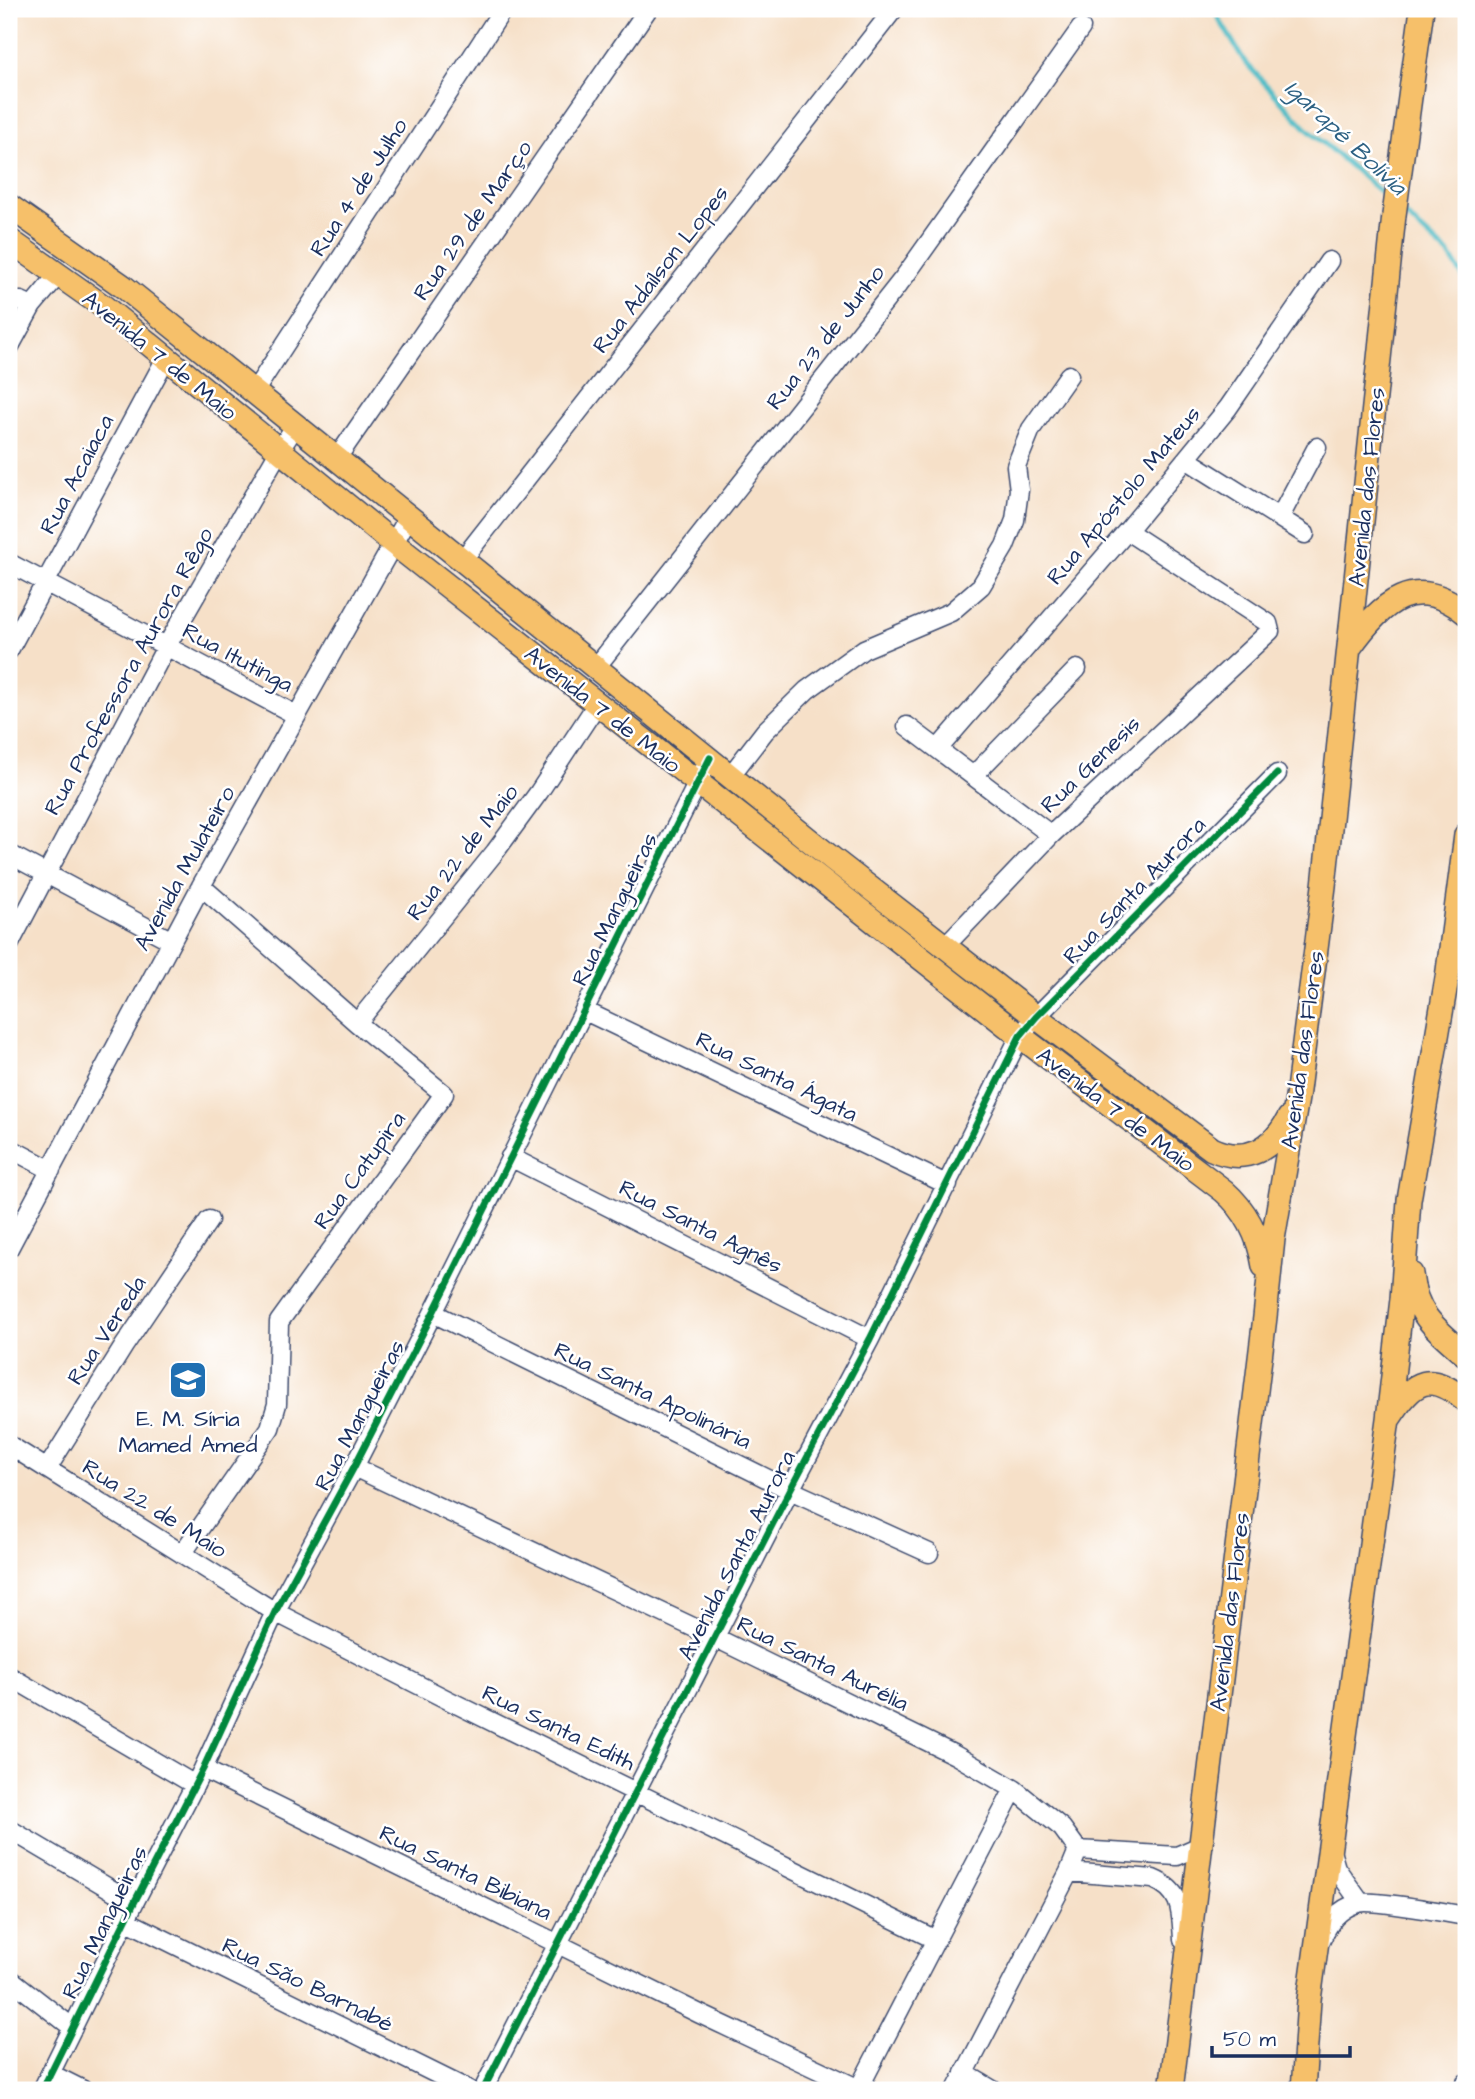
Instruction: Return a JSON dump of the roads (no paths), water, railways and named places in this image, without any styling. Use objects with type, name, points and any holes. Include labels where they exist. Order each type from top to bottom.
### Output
[{"type":"main road","name":"Avenida das Flores","points":[[1171,2090],[1273,1239],[1297,1098],[1324,886],[1394,215],[1422,9]]},
{"type":"main road","name":"Avenida 7 de Maio","points":[[9,206],[124,287],[834,859],[1036,1017],[1212,1149],[1223,1154],[1238,1155],[1252,1153],[1274,1141],[1281,1133],[1297,1098]]},
{"type":"main road","name":"Avenida 7 de Maio","points":[[9,240],[104,307],[393,543],[1020,1036],[1240,1205],[1261,1248],[1265,1274],[1265,1317]]},
{"type":"main road","points":[[1350,647],[1369,621],[1384,607],[1418,592],[1452,601],[1466,613]]},
{"type":"main road","points":[[1303,2090],[1310,2000],[1388,1419],[1409,1200],[1447,978],[1466,835]]},
{"type":"main road","points":[[1409,1200],[1410,1265],[1417,1300],[1431,1326],[1466,1355]]},
{"type":"main road","points":[[1388,1419],[1403,1397],[1417,1387],[1432,1382],[1447,1386],[1466,1401]]},
{"type":"street","name":"Rua 4 de Julho","points":[[254,392],[503,9]]},
{"type":"street","name":"Rua 29 de Março","points":[[337,458],[648,9]]},
{"type":"street","name":"Rua Adaílson Lopes","points":[[463,559],[894,9]]},
{"type":"street","name":"Rua 23 de Junho","points":[[597,666],[905,276],[1081,28]]},
{"type":"street","name":"Rua Apóstolo Mateus","points":[[938,748],[1127,531],[1228,408],[1329,261]]},
{"type":"street","points":[[9,348],[32,306],[58,275]]},
{"type":"street","points":[[9,301],[21,301],[32,306]]},
{"type":"street","name":"Rua Acaiaca","points":[[9,650],[166,358]]},
{"type":"street","points":[[732,775],[765,731],[807,690],[864,649],[951,612],[981,586],[1005,546],[1015,520],[1019,490],[1016,466],[1031,429],[1069,375]]},
{"type":"street","name":"Rua Professora Aurora Rêgo","points":[[9,945],[166,647],[296,425]]},
{"type":"street","points":[[1280,517],[1317,447]]},
{"type":"street","points":[[1186,459],[1305,534]]},
{"type":"street","name":"Avenida Mulateiro","points":[[9,1248],[201,886],[409,516]]},
{"type":"street","name":"Rua Genesis","points":[[945,946],[1051,835],[1270,631],[1268,623],[1127,531]]},
{"type":"street","name":"Rua Itutinga","points":[[9,563],[296,716]]},
{"type":"street","points":[[973,776],[1077,669]]},
{"type":"street","name":"Rua 22 de Maio","points":[[357,1023],[495,852],[540,792],[597,704]]},
{"type":"street","points":[[907,726],[1051,835]]},
{"type":"street","name":"Rua Mangueiras","points":[[42,2090],[199,1777],[275,1612],[354,1467],[433,1313],[710,758]]},
{"type":"street","name":"Rua Santa Aurora","points":[[1020,1036],[1277,774]]},
{"type":"street","points":[[9,854],[172,941]]},
{"type":"street","name":"Rua Catupira","points":[[182,1554],[270,1428],[276,1404],[279,1322],[444,1094],[357,1023],[201,886]]},
{"type":"street","name":"Rua Santa Ágata","points":[[585,1011],[948,1185]]},
{"type":"street","name":"Avenida Santa Aurora","points":[[483,2090],[870,1339],[1020,1036]]},
{"type":"street","points":[[9,1147],[51,1170]]},
{"type":"street","name":"Rua Santa Agnês","points":[[510,1157],[870,1339]]},
{"type":"street","name":"Rua Vereda","points":[[47,1469],[124,1346],[209,1220]]},
{"type":"street","name":"Rua Santa Apolinária","points":[[433,1313],[790,1490],[929,1553]]},
{"type":"street","name":"Rua 22 de Maio","points":[[9,1445],[275,1612]]},
{"type":"street","name":"Rua Santa Aurélia","points":[[354,1467],[716,1638],[955,1755],[1014,1789],[1062,1828],[1078,1850]]},
{"type":"street","name":"Rua Santa Edith","points":[[275,1612],[936,1940]]},
{"type":"street","name":"Rua Santa Bibiana","points":[[9,1676],[199,1777],[859,2090]]},
{"type":"street","points":[[859,2090],[1014,1789]]},
{"type":"street","points":[[9,1829],[134,1902]]},
{"type":"street","points":[[956,2090],[1078,1850],[1177,1856],[1200,1846]]},
{"type":"street","points":[[1330,1849],[1336,1868],[1360,1902]]},
{"type":"street","points":[[1069,1872],[1153,1879],[1166,1884],[1176,1895],[1183,1936],[1184,1991]]},
{"type":"street","points":[[1317,1950],[1334,1917],[1360,1902],[1466,1916]]},
{"type":"street","name":"Rua São Barnabé","points":[[125,1920],[469,2090]]},
{"type":"street","points":[[9,1978],[73,2028]]},
{"type":"street","points":[[964,2073],[993,2090]]},
{"type":"street","points":[[51,2074],[83,2090]]},
{"type":"street","points":[[1465,2090],[1466,2083]]},
{"type":"waterway","name":"Igarapé Bolívia","points":[[1213,9],[1245,62],[1306,128],[1390,200]]},
{"type":"waterway","name":"Igarapé Bolívia","points":[[1402,212],[1449,255],[1466,281]]},
{"type":"place","name":"E. M. Síria Mamed Amed","points":[[188,1380]]}]
